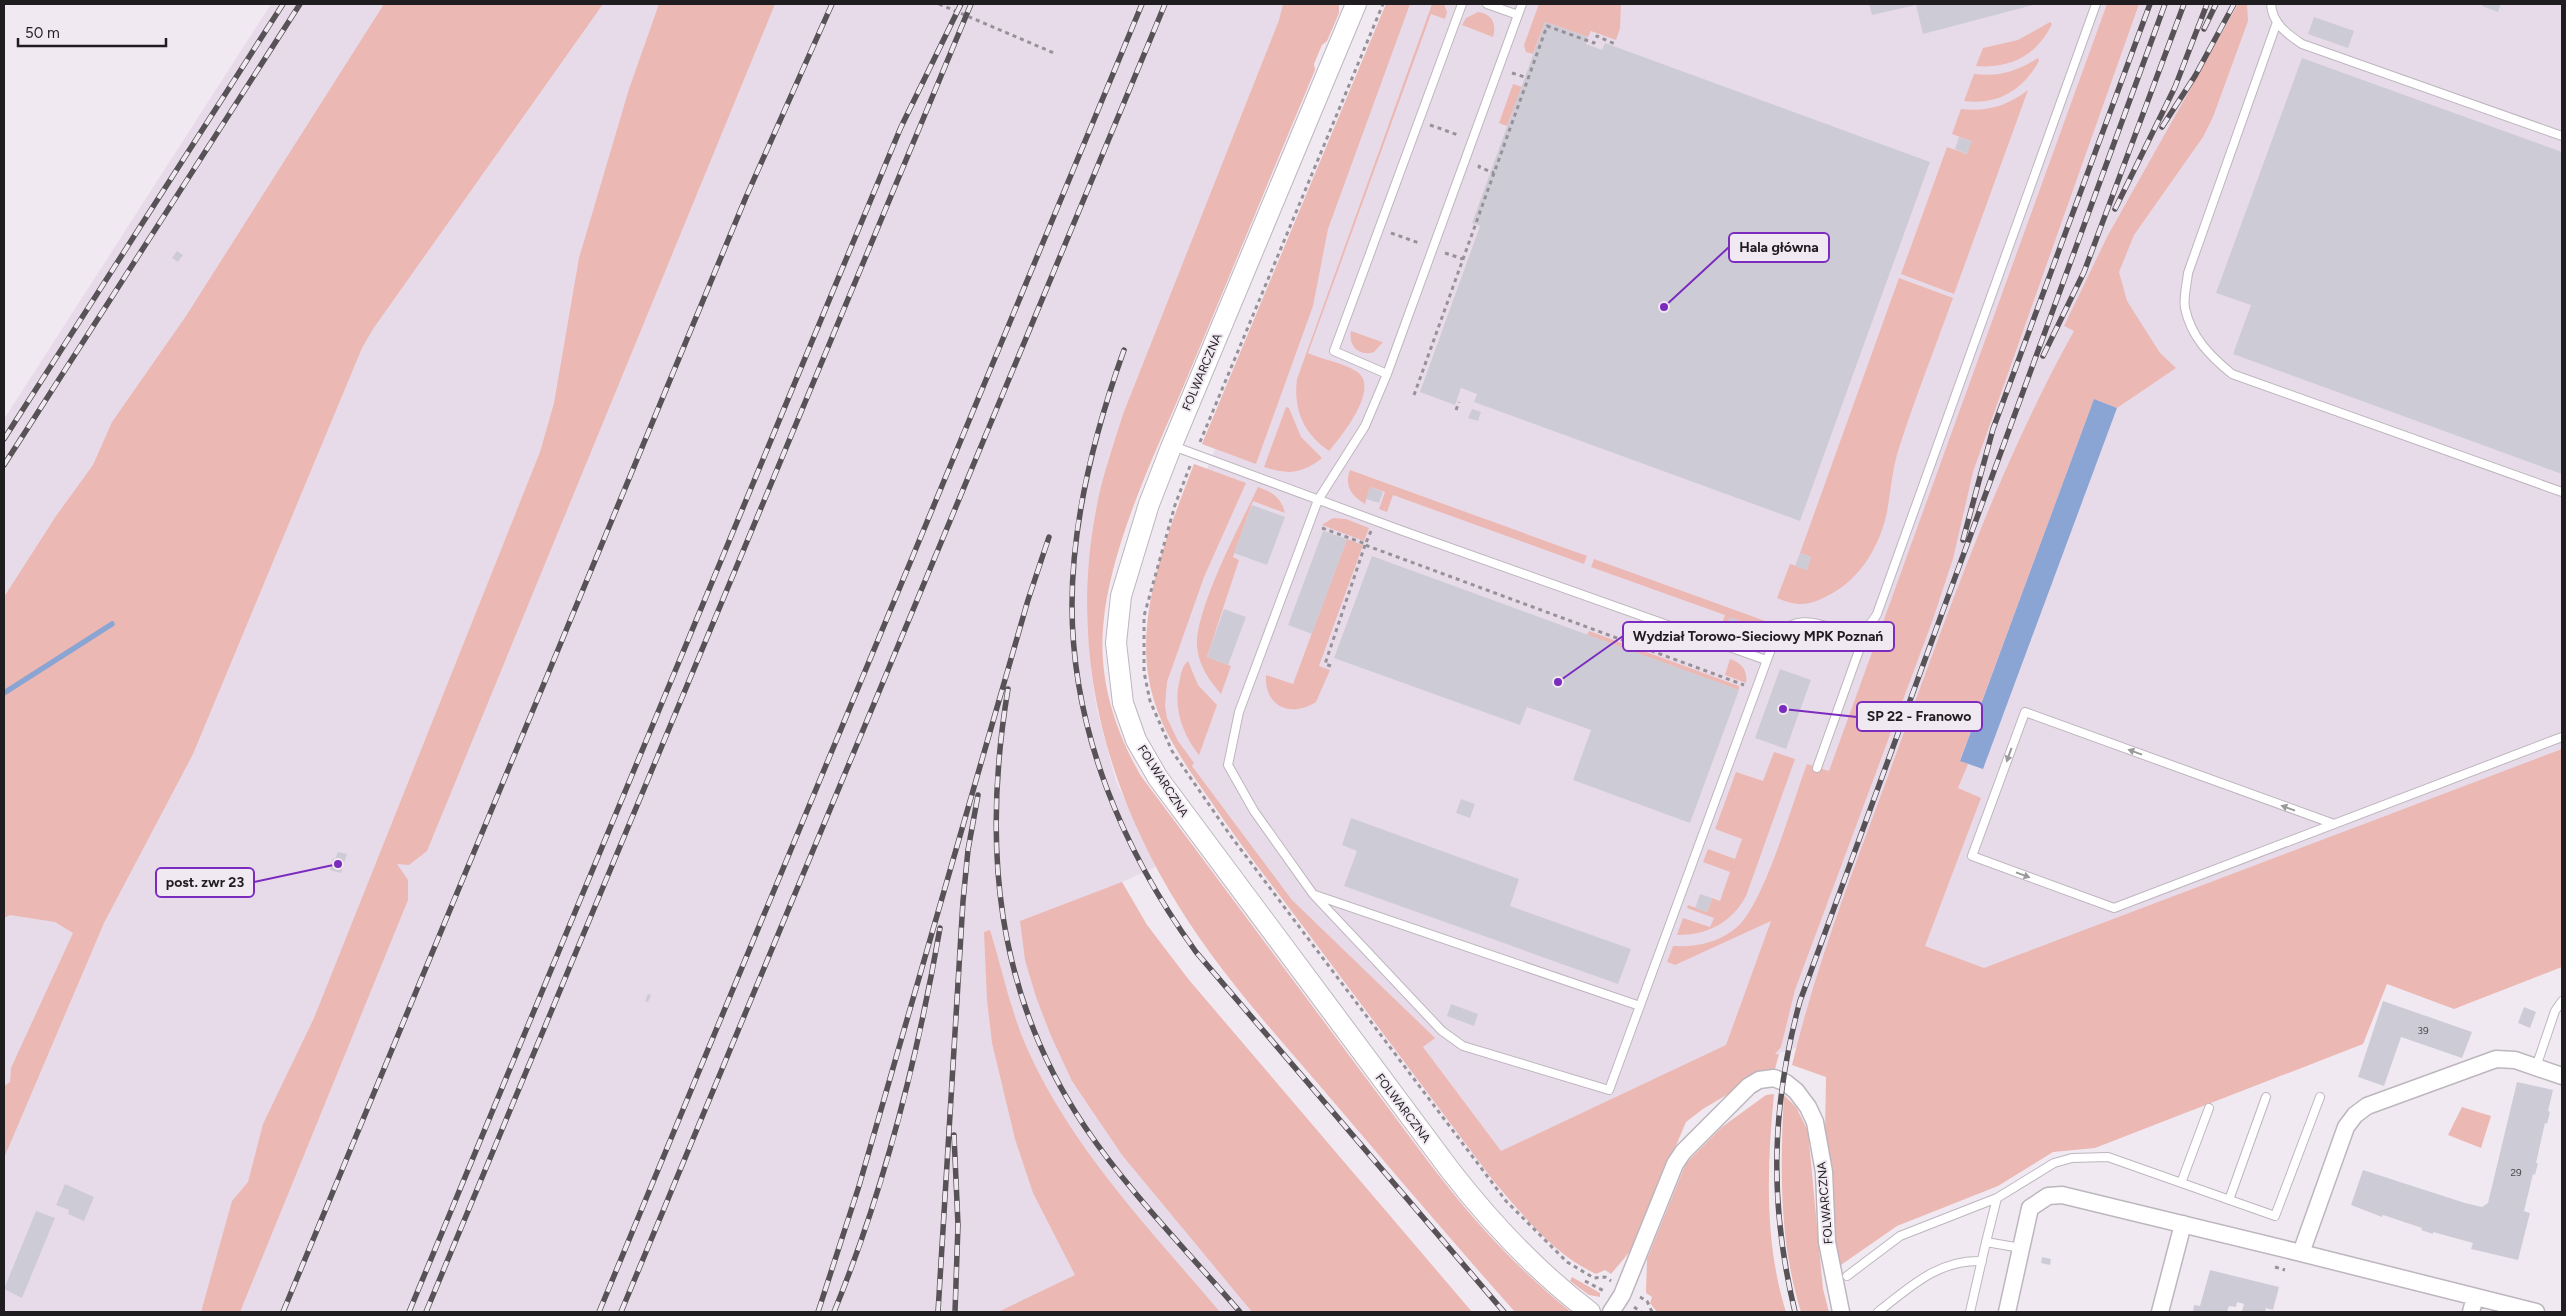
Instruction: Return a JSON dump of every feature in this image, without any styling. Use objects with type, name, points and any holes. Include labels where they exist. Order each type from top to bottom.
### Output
[{"type":"street","name":"FOLWARCZNA","points":[[1356,4],[1149,504],[1126,579],[1117,626],[1116,657],[1123,703],[1136,740],[1158,778],[1213,854],[1486,1216],[1525,1258],[1590,1312]]},
{"type":"street","points":[[2301,1253],[2346,1127],[2355,1115],[2367,1106],[2496,1059],[2515,1060],[2562,1076]]},
{"type":"street","name":"FOLWARCZNA","points":[[1618,1300],[1675,1164],[1682,1152],[1749,1086],[1759,1080],[1774,1078],[1786,1083],[1796,1091],[1808,1107],[1814,1122],[1824,1172],[1827,1242],[1841,1312]]},
{"type":"street","points":[[2007,1312],[2030,1208],[2048,1196],[2062,1195],[2301,1253],[2473,1305],[2536,1312]]},
{"type":"street","points":[[2160,1312],[2183,1224]]},
{"type":"lane","points":[[1386,374],[1334,351],[1462,4]]},
{"type":"lane","points":[[1487,4],[1518,15]]},
{"type":"lane","points":[[1522,4],[1386,374],[1365,426],[1318,500],[1239,712],[1228,765],[1254,811],[1313,894],[1442,1030],[1463,1046],[1610,1090],[1766,660],[1776,638],[1794,624],[1811,621],[1844,631],[1859,631],[1867,628]]},
{"type":"lane","points":[[1817,768],[1867,628],[1877,614],[2096,4]]},
{"type":"lane","points":[[2271,4],[2277,22],[2285,32],[2302,44],[2562,136]]},
{"type":"lane","points":[[2277,22],[2188,273],[2184,307],[2196,337],[2208,354],[2232,374],[2562,492]]},
{"type":"lane","points":[[1172,445],[1318,500],[1766,660]]},
{"type":"lane","points":[[2334,824],[2025,712],[1972,856],[2114,908],[2562,737]]},
{"type":"lane","points":[[1313,894],[1640,1006]]},
{"type":"lane","points":[[2536,1067],[2555,1011],[2562,1001]]},
{"type":"lane","points":[[2228,1200],[2266,1097]]},
{"type":"lane","points":[[1847,1276],[1900,1236],[1997,1198],[2054,1163],[2072,1158],[2108,1157],[2275,1216],[2320,1097]]},
{"type":"lane","points":[[2181,1183],[2209,1108]]},
{"type":"lane","points":[[1970,1312],[1997,1198]]},
{"type":"lane","points":[[1986,1242],[2021,1248]]},
{"type":"lane","points":[[1878,1312],[1925,1276],[1963,1260],[1982,1261]]},
{"type":"path","points":[[939,4],[1054,53]]},
{"type":"path","points":[[1383,4],[1175,505],[1144,616],[1144,672],[1150,701],[1172,751],[1230,835],[1506,1201],[1567,1262],[1594,1278],[1605,1277],[1618,1300]]},
{"type":"path","points":[[1414,395],[1492,172],[1547,26],[1594,43],[1597,36],[1615,44]]},
{"type":"path","points":[[1512,73],[1528,78]]},
{"type":"path","points":[[1427,124],[1458,135]]},
{"type":"path","points":[[1387,232],[1419,243]]},
{"type":"path","points":[[1444,252],[1463,259]]},
{"type":"path","points":[[1456,410],[1459,402]]},
{"type":"path","points":[[1321,528],[1745,686]]},
{"type":"path","points":[[1331,666],[1325,664],[1372,528]]},
{"type":"path","points":[[2275,1267],[2284,1270]]},
{"type":"path","points":[[1578,1277],[1641,1312]]},
{"type":"path","points":[[1618,1300],[1647,1301],[1652,1312]]},
{"type":"shaded area","points":[[271,4],[1283,4],[1279,20],[1123,414],[1108,461],[1096,511],[1089,567],[1087,622],[1091,669],[1097,710],[1116,781],[1156,867],[1122,882],[1147,925],[1189,980],[1472,1312],[4,1312],[4,419]]},
{"type":"shaded area","points":[[384,4],[603,4],[373,329],[362,348],[193,754],[104,923],[4,1158],[4,1086],[10,1082],[11,1068],[73,933],[55,922],[10,915],[4,918],[4,597],[56,516],[93,465],[112,422],[186,316]]},
{"type":"shaded area","points":[[659,4],[775,4],[427,851],[409,865],[397,864],[408,880],[408,900],[240,1312],[201,1312],[232,1201],[248,1182],[263,1124],[314,1018],[540,452],[554,403],[579,258],[629,89]]},
{"type":"shaded area","points":[[1283,4],[1339,4],[1339,13],[1327,41],[1322,45],[1314,64],[1315,70],[1134,504],[1114,567],[1107,598],[1102,648],[1106,686],[1116,723],[1141,776],[1443,1181],[1512,1259],[1571,1312],[1515,1312],[1247,1001],[1196,934],[1154,864],[1132,816],[1114,768],[1100,718],[1091,667],[1087,615],[1089,563],[1101,486],[1123,414],[1279,20]]},
{"type":"shaded area","points":[[1386,4],[2562,4],[2562,791],[1774,1055],[1496,1176],[1171,738],[1158,705],[1150,604],[1172,526],[1194,464],[1207,469],[1215,449],[1202,444]]},
{"type":"shaded area","points":[[1386,4],[1410,4],[1328,229],[1313,306],[1256,464],[1202,444]]},
{"type":"shaded area","points":[[1432,4],[1444,4],[1447,12],[1445,19],[1431,14],[1308,353],[1351,368],[1363,378],[1362,400],[1357,412],[1329,451],[1313,437],[1302,420],[1297,401],[1297,379]]},
{"type":"shaded area","points":[[1539,4],[1621,4],[1620,28],[1616,40],[1591,31],[1588,37],[1545,22],[1533,54],[1526,52],[1524,45]]},
{"type":"shaded area","points":[[2107,4],[2139,4],[1973,472],[1953,559],[1932,622],[1795,990],[1781,1047],[1775,1054],[1779,1054],[1775,1069],[1765,1072],[1703,1109],[1686,1122],[1632,1249],[1611,1274],[1605,1270],[1596,1274],[1580,1266],[1552,1244],[1492,1179],[1232,831],[1189,770],[1163,725],[1148,674],[1146,648],[1148,621],[1158,567],[1194,464],[1246,483],[1204,577],[1167,682],[1165,706],[1167,718],[1178,741],[1194,763],[1192,766],[1292,900],[1435,1038],[1423,1047],[1501,1151],[1726,1045],[1771,921],[1675,965],[1667,962],[1673,946],[1707,943],[1723,937],[1737,927],[1747,915],[1767,875],[1807,764],[1829,771]]},
{"type":"shaded area","points":[[2238,4],[2247,4],[2248,21],[2213,117],[2203,137],[2134,235],[2119,272],[2127,301],[2160,353],[2176,368],[2117,408],[2094,399],[1960,760],[1968,764],[1958,788],[1981,798],[1925,946],[1984,968],[2562,749],[2562,967],[2454,1009],[2387,984],[2363,1044],[2095,1148],[2053,1152],[1998,1186],[1897,1226],[1838,1267],[1825,1134],[1826,1077],[1792,1065],[1814,984],[1855,864],[1978,535],[2023,431],[2074,331],[2064,326],[2107,237]]},
{"type":"shaded area","points":[[1478,12],[1490,17],[1494,23],[1493,37],[1462,25],[1466,18]]},
{"type":"shaded area","points":[[2050,22],[2052,24],[2039,44],[2021,58],[2001,65],[1976,66],[1983,48],[2018,40]]},
{"type":"shaded area","points":[[2038,58],[2039,61],[2033,71],[2008,93],[1988,101],[1964,101],[1974,74],[2000,74],[2023,66]]},
{"type":"shaded area","points":[[1513,84],[1522,87],[1507,126],[1499,123]]},
{"type":"shaded area","points":[[2028,90],[1954,294],[1901,274],[1947,147],[1967,154],[1971,141],[1952,134],[1961,109],[1979,110],[1996,107],[2020,96]]},
{"type":"shaded area","points":[[1899,278],[1953,298],[1899,448],[1887,512],[1880,536],[1860,570],[1842,587],[1831,594],[1817,601],[1804,604],[1792,603],[1777,598],[1790,564],[1807,570],[1811,557],[1800,553]]},
{"type":"shaded area","points":[[1351,331],[1383,342],[1374,352],[1359,352],[1351,341]]},
{"type":"shaded area","points":[[1286,407],[1289,408],[1301,437],[1322,458],[1308,467],[1295,472],[1264,467]]},
{"type":"shaded area","points":[[1350,470],[1587,556],[1584,564],[1393,495],[1387,512],[1379,509],[1385,492],[1370,487],[1365,504],[1350,490],[1348,475]]},
{"type":"shaded area","points":[[1258,487],[1275,496],[1281,503],[1285,513],[1253,501],[1233,557],[1239,560],[1207,657],[1231,666],[1221,694],[1202,667],[1197,647],[1198,631],[1210,590]]},
{"type":"shaded area","points":[[1333,518],[1346,519],[1369,528],[1364,541],[1322,525]]},
{"type":"shaded area","points":[[1347,539],[1363,545],[1319,666],[1330,670],[1316,702],[1307,707],[1289,709],[1274,702],[1269,695],[1266,675],[1293,684]]},
{"type":"shaded area","points":[[1594,559],[1768,622],[1763,633],[1757,639],[1749,641],[1737,639],[1743,622],[1730,618],[1724,634],[1719,632],[1725,615],[1591,567]]},
{"type":"shaded area","points":[[1589,631],[1739,686],[1739,690],[1587,635]]},
{"type":"shaded area","points":[[1730,659],[1738,663],[1745,671],[1746,683],[1725,675]]},
{"type":"shaded area","points":[[1188,661],[1198,685],[1217,705],[1199,755],[1188,739],[1178,710],[1177,700],[1180,676]]},
{"type":"shaded area","points":[[1774,752],[1795,759],[1746,896],[1733,913],[1718,926],[1699,933],[1677,935],[1683,918],[1710,927],[1714,918],[1687,908],[1688,905],[1707,912],[1712,898],[1720,901],[1730,872],[1703,862],[1708,849],[1735,859],[1742,839],[1715,829],[1736,772],[1763,781]]},
{"type":"shaded area","points":[[1122,882],[1147,925],[1189,980],[1472,1312],[1252,1312],[1122,1155],[1072,1081],[1051,1036],[1036,997],[1025,960],[1020,921]]},
{"type":"shaded area","points":[[990,930],[1020,1032],[1044,1083],[1065,1119],[1113,1186],[1220,1312],[998,1312],[1075,1275],[1033,1193],[1015,1139],[992,1043],[987,1000],[984,932]]},
{"type":"shaded area","points":[[1774,1094],[1769,1204],[1774,1259],[1786,1312],[1657,1312],[1650,1303],[1652,1297],[1646,1293],[1647,1259],[1686,1163],[1722,1127],[1766,1095]]},
{"type":"shaded area","points":[[1784,1095],[1796,1107],[1808,1131],[1823,1289],[1829,1312],[1801,1312],[1788,1258],[1782,1177]]},
{"type":"shaded area","points":[[2462,1107],[2491,1116],[2481,1148],[2448,1135]]},
{"type":"shaded area","points":[[1572,1277],[1600,1293],[1600,1297],[1589,1295],[1570,1281]]},
{"type":"water","points":[[2094,399],[2117,408],[1983,769],[1960,761]]},
{"type":"building","points":[[1869,4],[2037,4],[1923,34],[1916,5],[1872,15]]},
{"type":"building","points":[[2483,4],[2501,4],[2498,12],[2482,6]]},
{"type":"building","points":[[2314,17],[2354,31],[2348,48],[2308,34]]},
{"type":"building","points":[[1545,22],[1588,37],[1586,44],[1602,50],[1605,43],[1930,162],[1800,521],[1474,402],[1477,394],[1461,388],[1455,405],[1420,392],[1480,226],[1472,223]]},
{"type":"building","points":[[2302,58],[2562,152],[2562,474],[2233,354],[2251,305],[2216,293]]},
{"type":"building","points":[[1959,137],[1972,141],[1967,154],[1955,149]]},
{"type":"building","points":[[177,251],[183,255],[178,262],[172,258]]},
{"type":"building","points":[[1472,409],[1481,412],[1478,421],[1468,418]]},
{"type":"building","points":[[1370,487],[1383,492],[1379,503],[1366,499]]},
{"type":"building","points":[[1252,505],[1285,517],[1267,565],[1234,553]]},
{"type":"building","points":[[1323,531],[1347,539],[1312,634],[1288,625]]},
{"type":"building","points":[[1800,553],[1811,557],[1807,570],[1795,566]]},
{"type":"building","points":[[1372,556],[1739,690],[1690,823],[1573,780],[1591,730],[1527,707],[1520,725],[1334,658]]},
{"type":"building","points":[[1224,609],[1246,617],[1228,665],[1207,657]]},
{"type":"building","points":[[1730,617],[1743,622],[1738,636],[1725,631]]},
{"type":"building","points":[[1780,669],[1811,680],[1786,749],[1755,738]]},
{"type":"building","points":[[1461,799],[1475,804],[1470,818],[1456,813]]},
{"type":"building","points":[[1351,818],[1519,879],[1510,906],[1631,949],[1618,984],[1344,886],[1357,851],[1342,845]]},
{"type":"building","points":[[338,852],[347,854],[341,873],[330,870],[333,858],[335,859]]},
{"type":"building","points":[[1700,894],[1712,898],[1707,912],[1695,908]]},
{"type":"building","points":[[648,994],[651,995],[648,1002],[645,1001]]},
{"type":"building","points":[[2383,1001],[2472,1032],[2462,1058],[2401,1037],[2384,1086],[2358,1077]]},
{"type":"building","points":[[1451,1004],[1478,1014],[1474,1026],[1447,1016]]},
{"type":"building","points":[[2524,1007],[2536,1012],[2530,1028],[2518,1023]]},
{"type":"building","points":[[2517,1082],[2553,1090],[2548,1111],[2550,1112],[2547,1124],[2545,1123],[2536,1163],[2538,1163],[2535,1175],[2533,1174],[2524,1211],[2530,1213],[2518,1260],[2471,1249],[2473,1243],[2433,1232],[2433,1234],[2421,1230],[2422,1228],[2383,1215],[2382,1217],[2351,1205],[2363,1170],[2465,1203],[2482,1207],[2488,1203]]},
{"type":"building","points":[[65,1184],[94,1197],[84,1221],[68,1214],[69,1210],[56,1205]]},
{"type":"building","points":[[36,1211],[55,1218],[22,1298],[4,1289]]},
{"type":"building","points":[[2042,1257],[2051,1259],[2050,1265],[2041,1263]]},
{"type":"building","points":[[2210,1270],[2279,1287],[2273,1310],[2266,1308],[2265,1312],[2242,1311],[2244,1304],[2237,1302],[2236,1307],[2229,1306],[2227,1312],[2193,1312],[2194,1305],[2200,1306]]},
{"type":"waterway","points":[[4,693],[112,624]]},
{"type":"railway","points":[[4,439],[283,4]]},
{"type":"railway","points":[[4,465],[300,4]]},
{"type":"railway","points":[[283,1312],[746,197],[832,4]]},
{"type":"railway","points":[[409,1312],[901,127],[961,4]]},
{"type":"railway","points":[[426,1312],[971,4]]},
{"type":"railway","points":[[599,1312],[1142,4]]},
{"type":"railway","points":[[621,1312],[1165,4]]},
{"type":"railway","points":[[1963,540],[1993,429],[2150,4]]},
{"type":"railway","points":[[1795,1312],[1781,1233],[1777,1156],[1783,1080],[1800,1001],[2165,4]]},
{"type":"railway","points":[[2043,356],[2084,272],[2184,4]]},
{"type":"railway","points":[[2115,209],[2175,87],[2207,4]]},
{"type":"railway","points":[[2204,29],[2216,4]]},
{"type":"railway","points":[[2162,127],[2195,76],[2234,4]]},
{"type":"railway","points":[[1124,350],[1113,381],[1087,475],[1076,540],[1073,572],[1074,652],[1081,698],[1092,744],[1107,788],[1125,831],[1146,873],[1196,952],[1504,1312]]},
{"type":"railway","points":[[818,1312],[859,1186],[1028,600],[1049,537]]},
{"type":"railway","points":[[1008,689],[1000,747],[996,804],[997,861],[1003,916],[1014,971],[1031,1024],[1055,1076],[1085,1127],[1102,1151],[1139,1198],[1240,1312]]},
{"type":"railway","points":[[938,1312],[963,901],[968,850],[978,795]]},
{"type":"railway","points":[[834,1312],[869,1218],[898,1123],[921,1026],[940,928]]},
{"type":"railway","points":[[954,1135],[958,1225],[955,1312]]},
{"type":"place","name":"Hala główna","points":[[1664,307]]},
{"type":"place","name":"Wydział Torowo-Sieciowy MPK Poznań","points":[[1558,682]]},
{"type":"place","name":"SP 22 - Franowo","points":[[1783,709]]},
{"type":"place","name":"post. zwr 23","points":[[338,864]]}]
